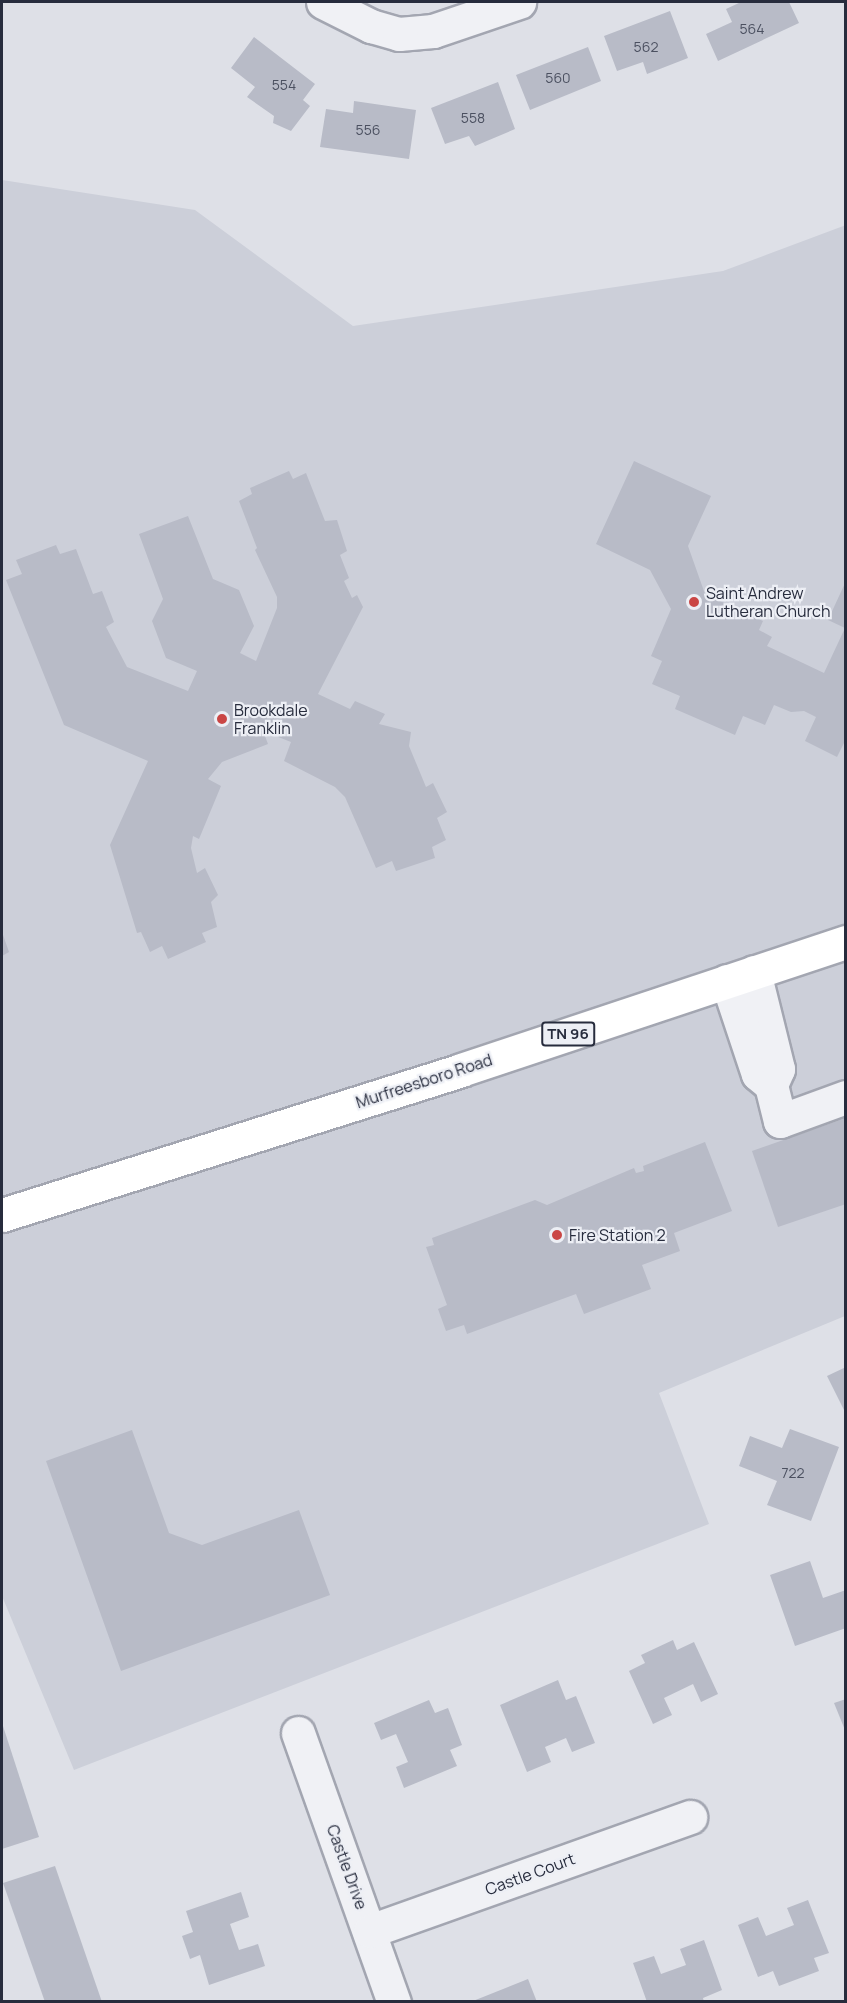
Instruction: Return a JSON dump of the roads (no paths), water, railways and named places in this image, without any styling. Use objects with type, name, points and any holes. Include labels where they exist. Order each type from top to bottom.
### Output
[{"type":"highway","name":"Murfreesboro Road","points":[[2,1215],[472,1066],[846,942]]},
{"type":"street","points":[[323,2],[371,26],[399,34],[433,32],[519,2]]},
{"type":"street","points":[[740,976],[758,1074],[771,1085],[780,1121],[846,1098]]},
{"type":"street","name":"Castle Drive","points":[[298,1733],[394,2001]]},
{"type":"street","name":"Castle Court","points":[[370,1931],[690,1817]]},
{"type":"place","name":"Saint Andrew Lutheran Church","points":[[694,602]]},
{"type":"place","name":"Brookdale Franklin","points":[[222,719]]},
{"type":"place","name":"Fire Station 2","points":[[557,1235]]}]
